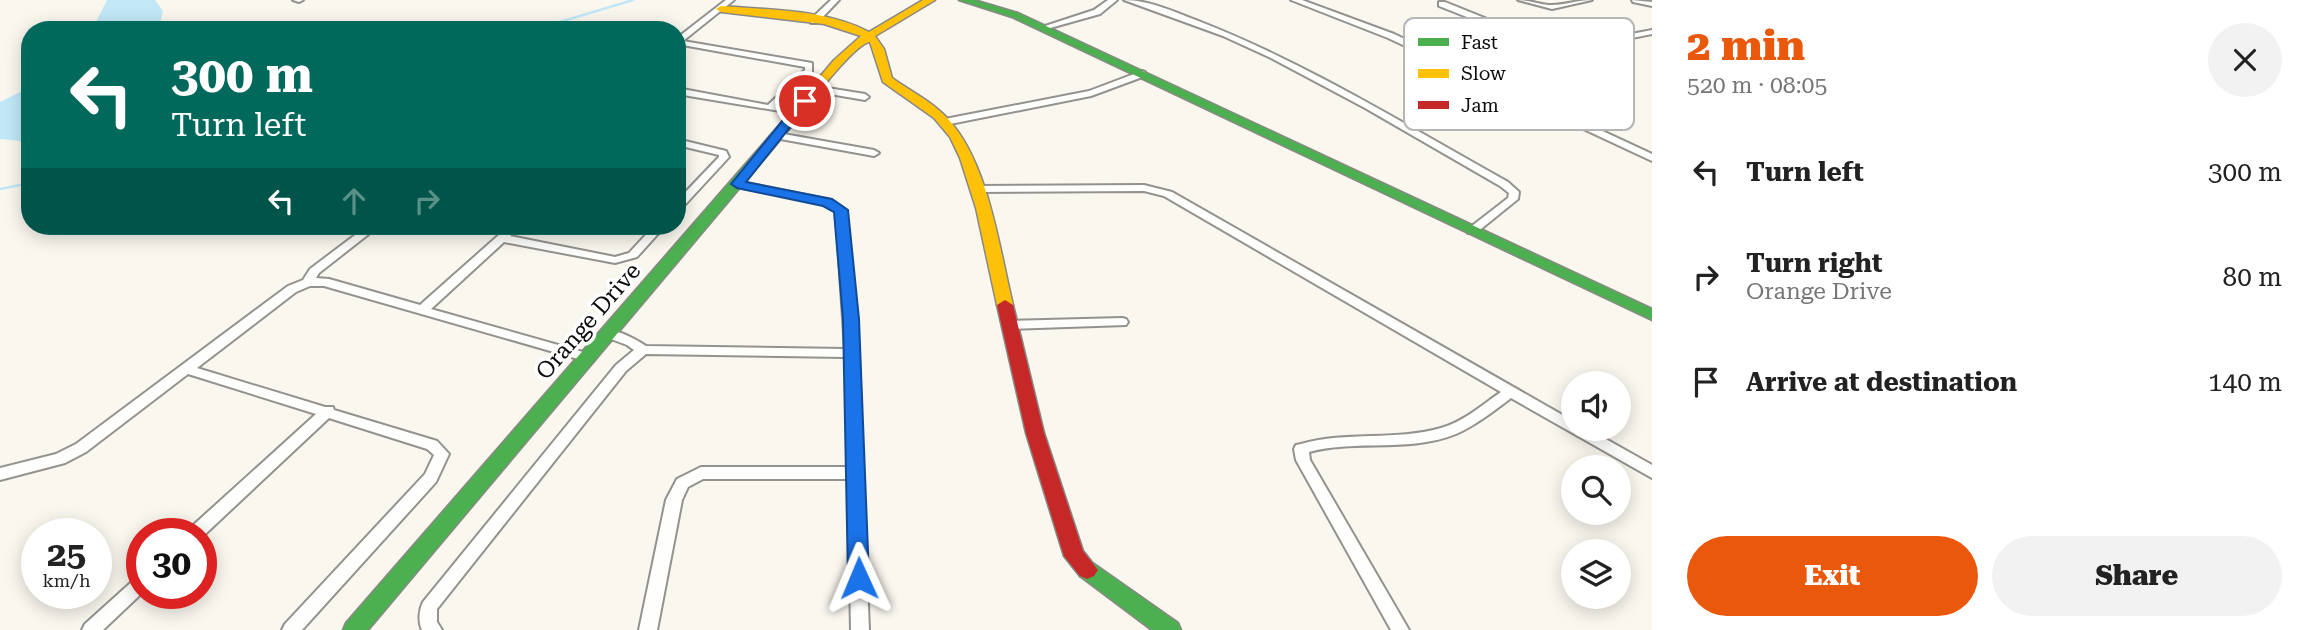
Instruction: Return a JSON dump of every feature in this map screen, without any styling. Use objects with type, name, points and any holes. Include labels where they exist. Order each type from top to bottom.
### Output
[{"type":"street","points":[[814,21],[835,0]]},
{"type":"street","name":"Orange Drive","points":[[354,630],[845,55],[871,35],[930,0]]},
{"type":"street","points":[[964,0],[1008,12],[1043,28],[1652,315]]},
{"type":"street","points":[[1043,28],[1097,12],[1113,0]]},
{"type":"street","points":[[1128,0],[1162,10],[1278,59],[1404,129]]},
{"type":"street","points":[[1295,0],[1404,42]]},
{"type":"street","points":[[1522,0],[1552,7],[1588,0]]},
{"type":"street","points":[[1636,0],[1652,4]]},
{"type":"street","points":[[686,36],[726,4],[850,27],[871,35],[880,48],[887,80],[945,122],[978,189],[1035,433],[1074,556],[1093,577],[1170,630]]},
{"type":"street","points":[[1442,4],[1477,18]]},
{"type":"street","points":[[1634,36],[1652,32]]},
{"type":"street","points":[[686,44],[809,65],[809,71],[771,107]]},
{"type":"street","points":[[945,122],[1091,93],[1142,74]]},
{"type":"street","points":[[815,89],[865,97]]},
{"type":"street","points":[[686,93],[795,112]]},
{"type":"street","points":[[1406,130],[1514,192],[1513,199],[1472,231]]},
{"type":"street","points":[[1592,130],[1652,158]]},
{"type":"street","points":[[778,136],[874,153]]},
{"type":"street","points":[[686,144],[715,150],[723,153],[724,158],[686,198]]},
{"type":"street","points":[[737,184],[827,202],[841,210],[851,319],[860,630]]},
{"type":"street","points":[[978,189],[1144,188],[1162,191],[1561,420]]},
{"type":"street","points":[[308,282],[314,271],[362,235]]},
{"type":"street","points":[[423,309],[504,235]]},
{"type":"street","points":[[501,238],[615,260],[633,255],[652,235]]},
{"type":"street","points":[[0,474],[60,459],[81,448],[292,289],[308,282],[325,282],[585,357]]},
{"type":"street","points":[[1010,325],[1122,322]]},
{"type":"street","points":[[607,333],[631,342],[643,350],[851,353]]},
{"type":"street","points":[[433,630],[428,624],[429,607],[621,368],[643,350]]},
{"type":"street","points":[[187,369],[432,445],[442,453],[431,478],[291,630]]},
{"type":"street","points":[[1400,630],[1303,460],[1301,449],[1333,442],[1429,436],[1444,432],[1458,427],[1511,391]]},
{"type":"street","points":[[212,518],[328,411]]},
{"type":"street","points":[[1598,441],[1652,472]]},
{"type":"street","points":[[648,630],[674,500],[682,483],[701,474],[856,473]]},
{"type":"street","points":[[91,630],[126,598]]},
{"type":"water","points":[[107,0],[155,0],[163,11],[161,21],[96,21]]},
{"type":"water","points":[[21,92],[21,141],[0,139],[0,102]]},
{"type":"waterway","points":[[563,21],[633,0]]},
{"type":"waterway","points":[[0,189],[21,185]]},
{"type":"traffic: fast","points":[[964,0],[1015,15],[1652,315]]},
{"type":"traffic: fast","points":[[354,630],[786,125]]},
{"type":"traffic: fast","points":[[1087,570],[1170,630]]},
{"type":"traffic: slow","points":[[786,125],[838,62],[859,42],[930,0]]},
{"type":"traffic: slow","points":[[721,9],[824,21],[862,32],[874,40],[887,80],[938,115],[956,137],[983,208],[1005,305]]},
{"type":"traffic: jam","points":[[1005,305],[1035,433],[1074,556],[1087,570]]},
{"type":"route","points":[[805,101],[737,184],[827,202],[841,210],[851,319],[859,578]]}]
